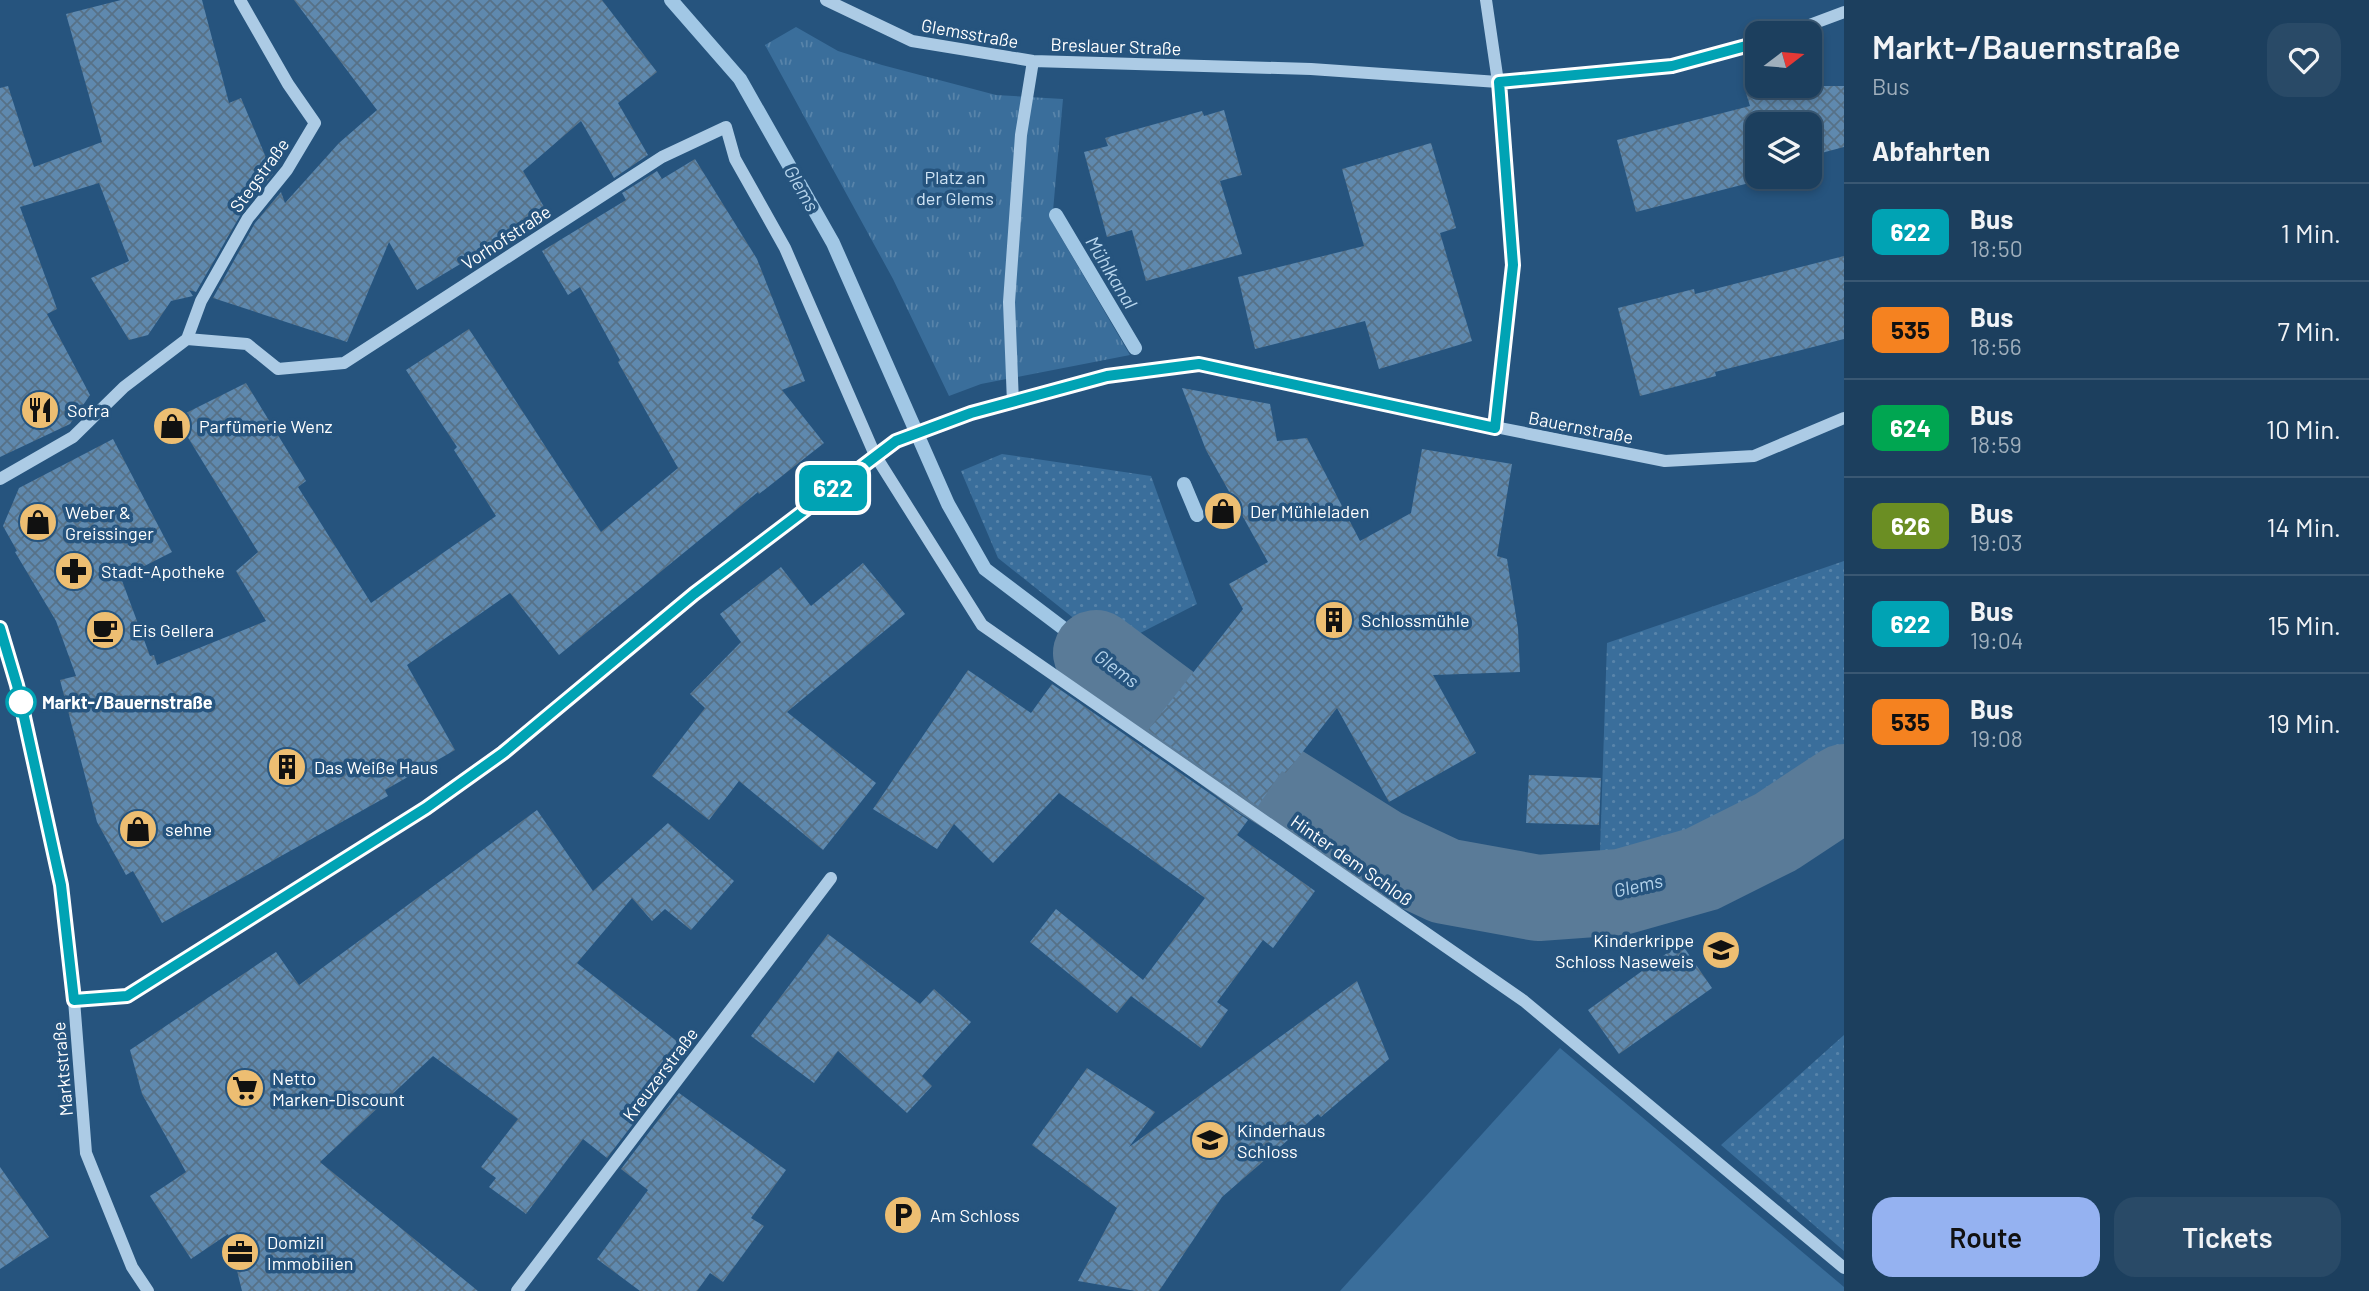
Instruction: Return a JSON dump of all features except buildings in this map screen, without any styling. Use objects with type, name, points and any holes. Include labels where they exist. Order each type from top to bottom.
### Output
[{"type":"street","name":"Stegstraße","points":[[187,340],[201,301],[248,218],[287,170],[315,123],[288,84],[240,0]]},
{"type":"street","name":"Glemsstraße","points":[[826,0],[912,41],[1033,61]]},
{"type":"street","points":[[1486,0],[1499,82],[1513,265],[1495,428]]},
{"type":"street","points":[[1820,21],[1844,12]]},
{"type":"street","name":"Breslauer Straße","points":[[1013,403],[1009,302],[1021,135],[1033,61],[1311,69],[1499,82],[1672,66],[1745,46]]},
{"type":"street","name":"Vorhofstraße","points":[[187,340],[247,344],[278,369],[344,363],[662,157],[726,127],[735,159],[785,248],[875,455]]},
{"type":"street","points":[[0,479],[73,437],[124,387],[187,340]]},
{"type":"street","name":"Bauernstraße","points":[[74,1000],[127,996],[426,808],[503,753],[694,594],[875,455],[896,441],[951,420],[1107,376],[1199,364],[1495,428],[1665,461],[1754,456],[1844,418]]},
{"type":"street","name":"Hinter dem Schloß","points":[[875,455],[982,625],[1524,1001],[1844,1268]]},
{"type":"street","name":"Marktstraße","points":[[0,628],[17,685],[61,885],[74,1000],[86,1153],[132,1267],[148,1291]]},
{"type":"street","name":"Kreuzerstraße","points":[[517,1291],[831,878]]},
{"type":"green space","name":"Platz an der Glems","points":[[796,27],[838,51],[882,65],[996,95],[1063,99],[1052,222],[1130,355],[981,384],[949,396],[893,279],[765,45]]},
{"type":"green space","points":[[1002,454],[1151,476],[1197,604],[1111,648],[998,558],[961,471]]},
{"type":"green space","points":[[1844,561],[1844,818],[1732,880],[1681,900],[1672,875],[1599,881],[1607,643]]},
{"type":"green space","points":[[1844,1035],[1844,1251],[1721,1145]]},
{"type":"green space","points":[[1560,1048],[1844,1287],[1844,1291],[1340,1291]]},
{"type":"waterway","name":"Glems","points":[[671,0],[740,79],[833,243],[948,504],[985,569],[1096,653],[1103,626]]},
{"type":"waterway","name":"Mühlkanal","points":[[1056,215],[1135,348]]},
{"type":"waterway","name":"Mühlkanal","points":[[1184,484],[1197,515]]},
{"type":"waterway","name":"Glems","points":[[1096,653],[1263,777],[1381,851],[1445,881],[1538,898],[1621,892],[1702,869],[1776,832],[1844,787]]},
{"type":"bus line","name":"622","points":[[0,628],[17,685],[61,885],[74,1000],[127,996],[426,808],[503,753],[694,594],[896,441],[971,413],[1107,376],[1199,364],[1495,428],[1513,265],[1499,82],[1672,66],[1745,46]]},
{"type":"place","name":"Sofra","points":[[40,410]]},
{"type":"place","name":"Parfümerie Wenz","points":[[172,426]]},
{"type":"place","name":"Der Mühleladen","points":[[1223,511]]},
{"type":"place","name":"Weber & Greissinger","points":[[38,522]]},
{"type":"place","name":"Stadt-Apotheke","points":[[74,571]]},
{"type":"place","name":"Schlossmühle","points":[[1334,620]]},
{"type":"place","name":"Eis Gellera","points":[[105,630]]},
{"type":"place","name":"Markt-/Bauernstraße","points":[[21,702]]},
{"type":"place","name":"Das Weiße Haus","points":[[287,767]]},
{"type":"place","name":"sehne","points":[[138,829]]},
{"type":"place","name":"Kinderkrippe Schloss Naseweis","points":[[1721,950]]},
{"type":"place","name":"Netto Marken-Discount","points":[[245,1088]]},
{"type":"place","name":"Kinderhaus Schloss","points":[[1210,1140]]},
{"type":"place","name":"Am Schloss","points":[[903,1215]]},
{"type":"place","name":"Domizil Immobilien","points":[[240,1252]]}]
